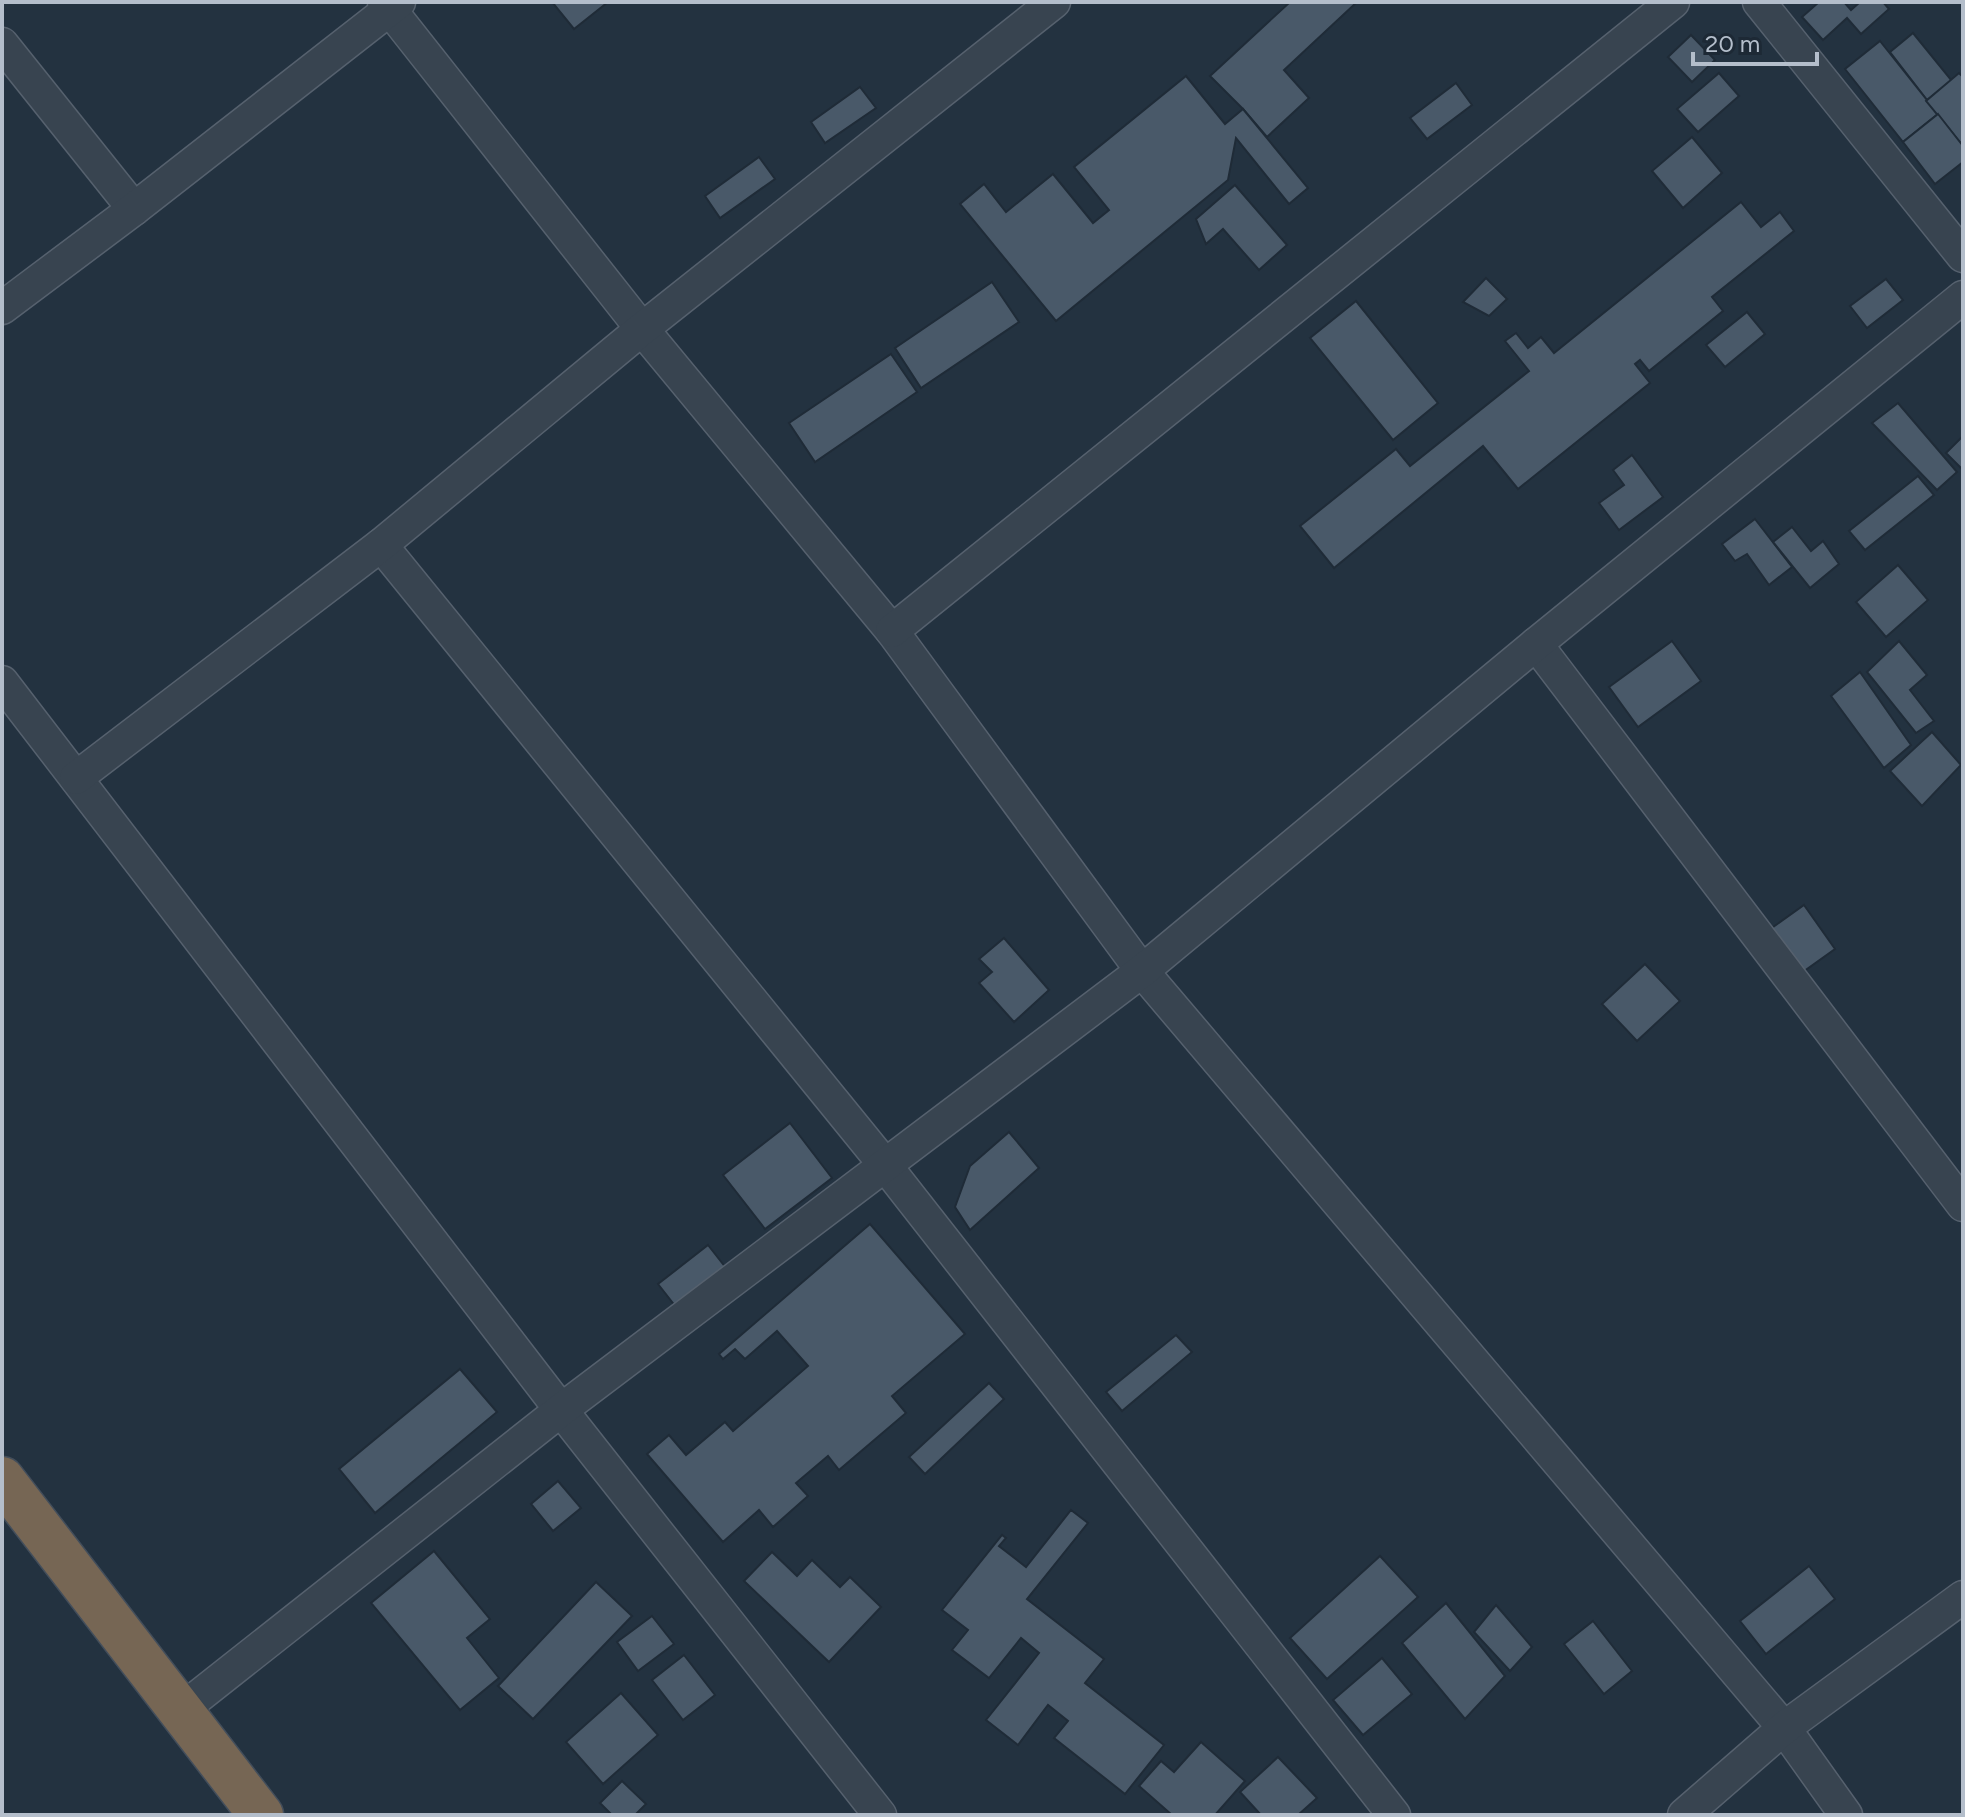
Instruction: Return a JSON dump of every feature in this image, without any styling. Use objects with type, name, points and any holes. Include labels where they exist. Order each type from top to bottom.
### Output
[{"type":"highway","points":[[2,1479],[261,1815]]},
{"type":"street","points":[[76,778],[381,545],[642,329],[1054,2]]},
{"type":"street","points":[[892,631],[1673,2]]},
{"type":"street","points":[[1759,2],[1963,256]]},
{"type":"street","points":[[2,308],[134,209],[391,4],[642,329],[892,631],[1142,971],[1784,1728],[1846,1815]]},
{"type":"street","points":[[2,44],[134,209]]},
{"type":"street","points":[[180,1711],[561,1410],[1142,971],[1536,644],[1963,297]]},
{"type":"street","points":[[381,545],[885,1165],[1394,1815]]},
{"type":"street","points":[[1536,644],[1963,1205]]},
{"type":"street","points":[[2,682],[561,1410],[880,1815]]},
{"type":"street","points":[[1684,1815],[1784,1728],[1963,1597]]},
{"type":"building","points":[[552,2],[608,2],[574,29]]},
{"type":"building","points":[[1290,2],[1357,2],[1284,70],[1309,98],[1267,137],[1210,76]]},
{"type":"building","points":[[1819,2],[1844,2],[1851,10],[1860,2],[1883,2],[1889,9],[1861,34],[1847,18],[1823,40],[1802,17]]},
{"type":"building","points":[[1913,33],[1952,81],[1927,100],[1890,52]]},
{"type":"building","points":[[1691,35],[1715,60],[1692,82],[1668,57]]},
{"type":"building","points":[[1880,41],[1938,114],[1903,142],[1845,69]]},
{"type":"building","points":[[1719,73],[1739,96],[1698,132],[1677,109]]},
{"type":"building","points":[[1959,73],[1963,77],[1963,146],[1926,101]]},
{"type":"building","points":[[1186,76],[1225,124],[1243,109],[1308,188],[1289,204],[1236,138],[1228,180],[1056,321],[960,204],[984,184],[1006,212],[1053,174],[1093,223],[1109,210],[1074,167]]},
{"type":"building","points":[[1456,83],[1472,105],[1427,139],[1410,118]]},
{"type":"building","points":[[860,87],[876,108],[825,143],[811,122]]},
{"type":"building","points":[[1938,114],[1963,146],[1963,162],[1935,184],[1903,142]]},
{"type":"building","points":[[1692,137],[1722,173],[1683,208],[1652,171]]},
{"type":"building","points":[[759,157],[775,179],[720,218],[705,196]]},
{"type":"building","points":[[1235,185],[1287,245],[1259,270],[1223,229],[1206,244],[1196,219]]},
{"type":"building","points":[[1741,202],[1761,227],[1780,212],[1794,231],[1712,297],[1723,311],[1649,371],[1640,360],[1635,364],[1650,383],[1518,489],[1483,446],[1334,568],[1300,526],[1396,449],[1410,466],[1529,371],[1505,341],[1516,333],[1528,348],[1541,337],[1554,353]]},
{"type":"building","points":[[1486,278],[1507,299],[1489,316],[1463,302]]},
{"type":"building","points":[[1886,279],[1903,300],[1867,328],[1850,306]]},
{"type":"building","points":[[992,282],[1019,322],[921,388],[895,348]]},
{"type":"building","points":[[1356,301],[1438,403],[1393,440],[1310,338]]},
{"type":"building","points":[[1747,312],[1765,334],[1725,367],[1706,345]]},
{"type":"building","points":[[891,354],[917,392],[815,462],[789,423]]},
{"type":"building","points":[[1898,403],[1957,472],[1937,490],[1872,423]]},
{"type":"building","points":[[1963,436],[1963,468],[1962,469],[1946,453]]},
{"type":"building","points":[[1632,455],[1663,497],[1619,530],[1599,503],[1624,485],[1613,470]]},
{"type":"building","points":[[1918,476],[1934,495],[1865,550],[1849,531]]},
{"type":"building","points":[[1755,519],[1792,567],[1769,585],[1747,554],[1735,561],[1722,544]]},
{"type":"building","points":[[1792,527],[1811,551],[1823,541],[1839,564],[1810,588],[1773,542]]},
{"type":"building","points":[[1898,565],[1928,600],[1886,637],[1856,602]]},
{"type":"building","points":[[1672,641],[1701,681],[1638,727],[1609,687]]},
{"type":"building","points":[[1899,641],[1927,675],[1910,690],[1934,721],[1916,733],[1867,672]]},
{"type":"building","points":[[1860,672],[1911,745],[1884,768],[1831,696]]},
{"type":"building","points":[[1932,732],[1961,765],[1922,806],[1890,771]]},
{"type":"building","points":[[1804,905],[1835,949],[1800,974],[1769,930]]},
{"type":"building","points":[[1004,938],[1049,990],[1014,1022],[979,983],[992,972],[979,959]]},
{"type":"building","points":[[1645,964],[1680,1001],[1637,1041],[1602,1004]]},
{"type":"building","points":[[790,1123],[832,1178],[765,1229],[723,1175]]},
{"type":"building","points":[[1009,1132],[1039,1168],[970,1230],[955,1207],[970,1166]]},
{"type":"building","points":[[870,1224],[965,1334],[892,1396],[906,1413],[839,1470],[828,1456],[796,1483],[808,1496],[773,1527],[759,1510],[723,1542],[647,1454],[669,1435],[686,1455],[725,1422],[733,1431],[808,1366],[777,1331],[745,1359],[735,1349],[723,1359],[719,1354]]},
{"type":"building","points":[[708,1245],[726,1268],[676,1307],[658,1284]]},
{"type":"building","points":[[1176,1335],[1192,1352],[1122,1411],[1106,1392]]},
{"type":"building","points":[[460,1369],[497,1412],[375,1513],[339,1469]]},
{"type":"building","points":[[989,1383],[1004,1399],[925,1474],[909,1457]]},
{"type":"building","points":[[558,1481],[581,1508],[553,1531],[531,1504]]},
{"type":"building","points":[[1071,1510],[1088,1523],[1027,1599],[1104,1659],[1085,1683],[1164,1745],[1125,1794],[1054,1738],[1068,1721],[1048,1705],[1018,1745],[986,1720],[1039,1653],[1021,1638],[989,1678],[952,1650],[968,1630],[942,1610],[1002,1535],[1006,1538],[999,1546],[1026,1567]]},
{"type":"building","points":[[434,1551],[490,1619],[467,1638],[499,1678],[460,1710],[371,1603]]},
{"type":"building","points":[[772,1552],[797,1576],[812,1560],[840,1587],[850,1577],[881,1607],[829,1662],[744,1581]]},
{"type":"building","points":[[1380,1556],[1418,1597],[1327,1679],[1290,1638]]},
{"type":"building","points":[[1809,1566],[1835,1599],[1766,1654],[1740,1621]]},
{"type":"building","points":[[596,1582],[632,1616],[533,1719],[498,1686]]},
{"type":"building","points":[[1446,1603],[1505,1676],[1465,1719],[1402,1643]]},
{"type":"building","points":[[1496,1605],[1532,1647],[1510,1671],[1474,1632]]},
{"type":"building","points":[[652,1616],[674,1644],[638,1671],[617,1642]]},
{"type":"building","points":[[1593,1621],[1632,1671],[1604,1694],[1564,1644]]},
{"type":"building","points":[[684,1655],[715,1695],[683,1720],[652,1680]]},
{"type":"building","points":[[1382,1658],[1412,1694],[1363,1735],[1333,1700]]},
{"type":"building","points":[[621,1693],[658,1735],[603,1784],[566,1742]]},
{"type":"building","points":[[1201,1742],[1245,1781],[1215,1815],[1172,1815],[1139,1786],[1161,1761],[1174,1772]]},
{"type":"building","points":[[1278,1757],[1317,1798],[1298,1815],[1261,1815],[1240,1792]]},
{"type":"building","points":[[622,1781],[646,1804],[635,1815],[612,1815],[600,1803]]}]
